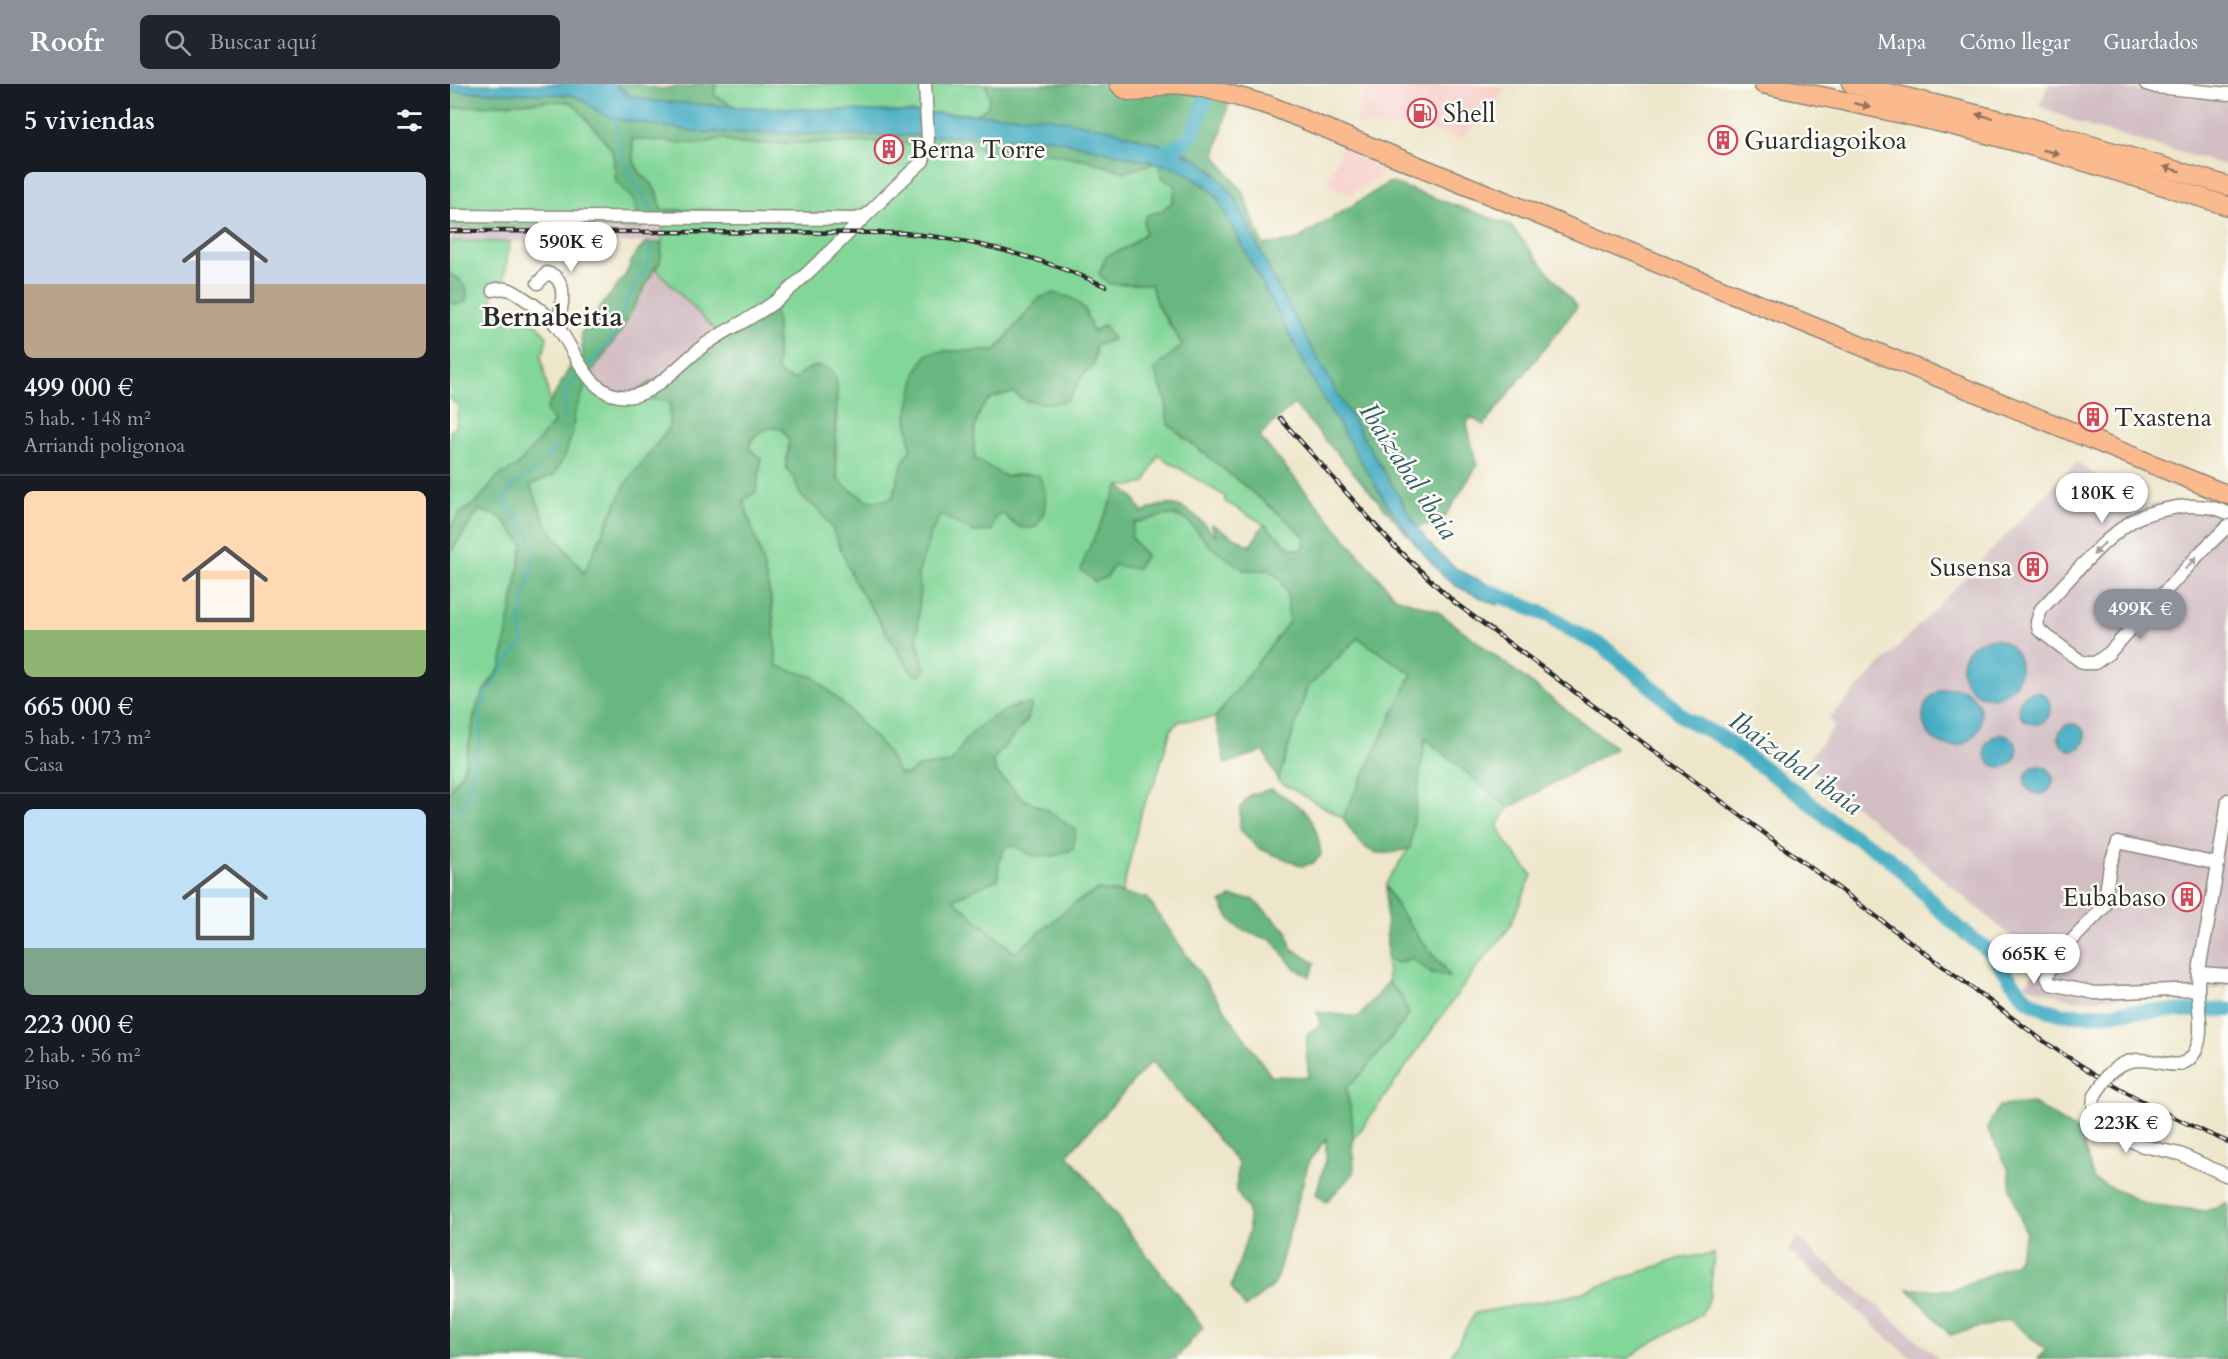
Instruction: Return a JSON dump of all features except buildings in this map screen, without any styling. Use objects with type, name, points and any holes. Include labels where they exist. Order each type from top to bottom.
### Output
[{"type":"highway","points":[[1119,84],[1135,93],[1150,86],[1189,85],[1268,105],[2228,495]]},
{"type":"highway","points":[[1764,84],[1987,134],[2228,206]]},
{"type":"highway","points":[[1852,84],[2029,127],[2228,186]]},
{"type":"street","points":[[494,290],[502,287],[515,292],[556,325],[575,358],[602,390],[630,396],[642,393],[663,379],[718,334],[780,298],[923,161],[928,140],[925,84]]},
{"type":"street","points":[[2146,84],[2228,94]]},
{"type":"street","points":[[450,216],[856,219],[868,214]]},
{"type":"street","points":[[538,283],[547,273],[558,279],[563,301],[556,325]]},
{"type":"street","points":[[2228,513],[2208,507],[2186,507],[2160,510],[2141,516],[2114,534],[2041,609],[2037,615],[2039,630],[2084,663],[2095,663],[2109,653],[2228,526]]},
{"type":"street","points":[[2208,507],[2218,520],[2217,536]]},
{"type":"street","points":[[2228,800],[2200,973],[2199,1043],[2193,1055],[2184,1063],[2169,1065],[2146,1059],[2123,1063],[2109,1074],[2095,1093],[2093,1102],[2094,1109],[2127,1138],[2143,1146],[2181,1154],[2228,1176]]},
{"type":"street","points":[[2198,994],[2095,993],[2051,984],[2047,978],[2056,957],[2104,907],[2110,865],[2118,842],[2218,864]]},
{"type":"street","points":[[2200,973],[2228,975]]},
{"type":"shaded area","name":"Shell","points":[[1365,84],[1474,84],[1504,88],[1498,101],[1462,138],[1415,128],[1355,125]]},
{"type":"shaded area","points":[[2049,84],[2113,84],[2124,89],[2228,101],[2228,166],[2084,125],[2039,106]]},
{"type":"shaded area","name":"Shell","points":[[1341,148],[1384,170],[1379,177],[1350,194],[1326,181],[1337,162]]},
{"type":"shaded area","points":[[450,227],[804,229],[662,243],[450,241]]},
{"type":"shaded area","points":[[655,268],[719,334],[642,393],[617,395],[589,376],[621,331]]},
{"type":"shaded area","points":[[2077,462],[2138,506],[2173,501],[2209,501],[2228,509],[2228,987],[2190,995],[2074,1000],[2025,985],[2042,962],[1810,768],[1810,757],[1834,727],[1829,718]]},
{"type":"shaded area","points":[[1798,1238],[1940,1359],[1912,1359],[1788,1250]]},
{"type":"green space","points":[[615,84],[635,84],[661,89],[693,87],[694,84],[716,84],[714,95],[736,107],[654,101],[630,96]]},
{"type":"green space","points":[[716,84],[985,84],[990,96],[987,108],[977,114],[736,107],[714,95]]},
{"type":"green space","points":[[985,84],[1119,84],[1141,92],[1231,95],[1215,156],[1244,194],[1263,245],[1295,241],[1390,182],[1510,225],[1577,307],[1484,425],[1470,417],[1467,424],[1477,466],[1442,521],[1417,527],[1342,402],[1271,274],[1234,196],[1211,169],[1185,152],[1109,129],[977,114],[987,108],[990,96]]},
{"type":"green space","points":[[450,91],[572,95],[611,118],[699,132],[1048,138],[1156,163],[1124,172],[1087,160],[1050,153],[880,142],[745,144],[734,143],[723,138],[701,144],[632,139],[634,162],[659,197],[661,210],[729,210],[815,215],[639,218],[633,199],[616,182],[613,153],[610,147],[574,104],[548,101],[450,108]]},
{"type":"green space","points":[[548,101],[574,104],[610,147],[613,153],[616,182],[633,199],[642,228],[450,227],[450,108]]},
{"type":"green space","points":[[632,138],[701,144],[723,138],[734,143],[745,144],[880,142],[1050,153],[1088,160],[1124,172],[1159,162],[1176,185],[1172,203],[1159,212],[1147,215],[1144,221],[1145,233],[1128,247],[1107,256],[1101,267],[1109,284],[1151,284],[1156,304],[1183,346],[1154,369],[1166,401],[1168,424],[1289,522],[1305,537],[1304,547],[1300,550],[1290,548],[1264,524],[1224,501],[1226,497],[1158,455],[1145,483],[1120,486],[1134,498],[1145,519],[1167,515],[1184,518],[1244,570],[1266,569],[1276,574],[1281,579],[1286,592],[1289,622],[1215,718],[1180,721],[1171,729],[1156,779],[1142,809],[1122,893],[1097,890],[1073,904],[1015,953],[953,899],[998,879],[999,861],[1005,846],[1016,847],[1037,857],[1053,856],[1073,849],[1049,811],[1023,799],[997,773],[992,761],[1028,719],[1019,704],[979,727],[951,763],[918,767],[907,775],[898,773],[885,749],[814,677],[777,666],[772,601],[743,499],[755,493],[759,477],[760,459],[749,448],[753,438],[762,431],[772,428],[783,429],[789,440],[786,467],[795,480],[801,496],[820,511],[832,528],[854,581],[910,670],[925,671],[917,639],[920,592],[918,574],[930,536],[940,514],[975,532],[1003,513],[1013,524],[1045,497],[1022,474],[1006,477],[975,459],[974,435],[980,411],[990,399],[1014,393],[1024,401],[1054,403],[1076,389],[1081,376],[1092,367],[1096,353],[1095,346],[1112,340],[1093,332],[1084,308],[1039,298],[995,351],[943,351],[907,416],[911,449],[903,462],[893,497],[870,502],[843,485],[838,477],[836,459],[837,385],[832,371],[821,367],[811,368],[795,380],[783,376],[777,370],[777,325],[774,303],[719,334],[655,268],[660,263],[664,218],[729,210],[661,210],[659,197],[634,162]]},
{"type":"green space","points":[[1159,164],[1178,168],[1216,196],[1320,393],[1388,506],[1419,548],[1294,404],[1259,436],[1395,597],[1437,611],[1616,748],[1509,808],[1425,738],[1410,848],[1386,853],[1369,850],[1356,838],[1343,818],[1412,674],[1358,638],[1307,688],[1278,781],[1264,751],[1225,764],[1215,718],[1289,622],[1287,593],[1280,579],[1269,570],[1244,570],[1209,545],[1188,521],[1179,516],[1167,515],[1134,523],[1131,537],[1146,556],[1136,569],[1114,565],[1107,577],[1095,582],[1081,570],[1119,485],[1134,498],[1142,513],[1155,507],[1175,505],[1192,513],[1216,536],[1211,524],[1250,546],[1264,524],[1290,548],[1300,550],[1304,547],[1305,537],[1289,522],[1168,424],[1166,401],[1154,369],[1183,345],[1156,303],[1151,284],[1109,284],[1099,274],[1107,256],[1128,247],[1145,233],[1144,221],[1147,215],[1159,212],[1172,203],[1176,186],[1162,178]]},
{"type":"green space","points":[[450,241],[510,242],[503,287],[494,291],[490,309],[538,325],[547,337],[541,355],[554,423],[516,467],[498,476],[477,502],[460,513],[450,527],[450,431],[456,427],[458,406],[450,398],[450,302],[457,304],[460,279],[450,274]]},
{"type":"green space","points":[[646,243],[662,243],[660,263],[655,268],[621,331],[589,376],[574,415],[573,432],[565,455],[554,475],[530,485],[546,523],[584,573],[626,483],[669,428],[670,402],[630,396],[774,302],[777,326],[777,370],[783,376],[795,380],[800,374],[813,367],[819,366],[831,371],[837,385],[835,447],[838,478],[843,485],[864,499],[873,501],[893,497],[903,462],[911,449],[907,416],[917,370],[927,354],[943,351],[995,351],[1039,298],[1054,293],[1072,298],[1084,308],[1093,332],[1104,325],[1113,339],[1095,346],[1094,364],[1081,376],[1067,401],[1039,403],[1014,393],[990,399],[980,411],[974,435],[975,459],[1006,477],[1022,474],[1038,475],[1044,488],[1045,508],[1036,527],[1018,526],[1003,513],[996,516],[992,531],[974,532],[940,515],[930,536],[918,574],[920,592],[917,639],[925,671],[922,675],[914,674],[910,670],[854,581],[832,528],[820,511],[801,496],[795,480],[786,467],[789,440],[782,429],[764,430],[750,441],[749,448],[761,459],[759,477],[755,493],[743,500],[761,555],[771,600],[777,666],[814,677],[885,749],[899,773],[907,775],[918,767],[951,763],[967,738],[976,729],[998,714],[1015,707],[1032,704],[1028,719],[992,761],[997,773],[1023,799],[1049,811],[1076,830],[1073,849],[1053,856],[1037,857],[1017,847],[1006,846],[999,861],[998,879],[953,899],[1015,953],[1073,904],[1098,890],[1147,898],[1271,1076],[1309,1077],[1306,1052],[1307,1035],[1320,1024],[1317,1012],[1359,1017],[1388,982],[1402,997],[1409,1015],[1364,1071],[1346,1088],[1352,1117],[1354,1173],[1326,1202],[1316,1194],[1326,1160],[1326,1139],[1309,1161],[1275,1284],[1245,1308],[1231,1287],[1249,1231],[1248,1209],[1236,1191],[1238,1163],[1152,1061],[1068,1154],[1203,1327],[1176,1359],[888,1359],[885,1357],[877,1359],[450,1359],[450,790],[463,771],[478,702],[501,667],[523,544],[500,517],[479,510],[450,553],[450,527],[460,513],[477,502],[498,476],[516,467],[554,423],[546,410],[575,358],[583,358],[581,333],[626,274],[635,254]]},
{"type":"green space","points":[[450,274],[464,285],[467,293],[466,302],[457,304],[450,302]]},
{"type":"green space","points":[[589,376],[596,383],[615,392],[670,402],[669,428],[612,511],[584,574],[546,523],[530,485],[554,475],[565,455],[573,432],[574,415]]},
{"type":"green space","points":[[479,510],[500,517],[523,544],[501,667],[485,688],[474,715],[468,756],[463,771],[450,790],[450,553]]},
{"type":"green space","points":[[1358,638],[1412,674],[1343,818],[1278,781],[1307,688]]},
{"type":"green space","points":[[1425,737],[1509,808],[1497,826],[1510,848],[1532,875],[1509,928],[1474,971],[1353,1141],[1352,1117],[1346,1088],[1364,1071],[1409,1015],[1402,997],[1388,982],[1387,958],[1397,963],[1412,958],[1432,974],[1445,966],[1411,929],[1386,885],[1410,847]]},
{"type":"green space","points":[[1271,789],[1292,801],[1307,814],[1312,822],[1321,855],[1313,863],[1302,866],[1258,848],[1240,829],[1240,808],[1250,795]]},
{"type":"green space","points":[[1386,886],[1406,919],[1449,977],[1432,974],[1412,958],[1397,963],[1387,958]]},
{"type":"green space","points":[[1231,897],[1252,899],[1287,931],[1291,948],[1315,963],[1310,977],[1293,967],[1273,940],[1255,935],[1235,924],[1221,902]]},
{"type":"green space","points":[[2033,1103],[2080,1133],[2094,1180],[2146,1204],[2206,1211],[2228,1202],[2228,1359],[2037,1359],[2046,1350],[2010,1320],[1950,1335],[1908,1289],[1954,1290],[2016,1263],[2026,1235],[2011,1189],[2008,1168],[1987,1128],[1999,1106]]},
{"type":"green space","points":[[1714,1254],[1710,1296],[1701,1315],[1642,1348],[1628,1359],[1449,1359],[1475,1313],[1571,1296],[1681,1258]]},
{"type":"water","points":[[450,84],[615,84],[630,96],[654,101],[720,106],[1047,117],[1109,129],[1165,146],[1199,160],[1224,183],[1234,196],[1271,274],[1342,402],[1417,527],[1435,550],[1457,569],[1514,598],[1496,605],[1458,587],[1444,577],[1419,548],[1388,506],[1320,393],[1216,196],[1208,187],[1178,168],[1048,138],[699,132],[611,118],[572,95],[450,91]]},
{"type":"water","points":[[1985,639],[1997,639],[2012,647],[2020,662],[2020,674],[2012,689],[1997,697],[1985,697],[1970,689],[1962,674],[1962,662],[1970,647]]},
{"type":"water","points":[[1946,688],[1958,688],[1973,696],[1981,711],[1981,723],[1973,738],[1958,746],[1946,746],[1931,738],[1923,723],[1923,711],[1931,696]]},
{"type":"water","points":[[2035,692],[2046,697],[2051,708],[2046,719],[2035,724],[2024,719],[2019,708],[2024,697]]},
{"type":"water","points":[[2072,724],[2082,727],[2085,737],[2082,747],[2072,750],[2062,747],[2059,737],[2062,727]]},
{"type":"water","points":[[2001,735],[2012,740],[2017,751],[2012,762],[2001,767],[1990,762],[1985,751],[1990,740]]},
{"type":"water","points":[[2039,766],[2049,770],[2053,780],[2049,790],[2039,794],[2029,790],[2025,780],[2029,770]]},
{"type":"waterway","points":[[1163,153],[1183,143],[1193,132],[1206,99]]},
{"type":"waterway","points":[[615,118],[624,160],[651,212]]},
{"type":"waterway","points":[[587,367],[613,337],[628,298],[646,268],[653,243]]},
{"type":"waterway","points":[[565,421],[565,393],[580,372]]},
{"type":"waterway","points":[[545,458],[555,447]]},
{"type":"waterway","points":[[450,811],[462,807],[468,797],[481,737],[481,710],[486,695],[510,658],[523,643],[520,620],[535,556],[531,539],[505,501],[506,495],[516,483],[539,468]]},
{"type":"waterway","name":"Ibaizabal ibaia","points":[[1491,592],[1549,616],[1572,631],[1603,646],[1661,695],[1684,718],[1721,737],[1802,796],[1836,825],[1888,857],[1937,908],[1971,938],[1990,951],[2028,1000],[2061,1014],[2228,1010]]},
{"type":"railway","points":[[450,231],[905,233],[957,240],[1007,251],[1057,266],[1105,286]]},
{"type":"railway","points":[[1280,418],[1393,545],[1454,602],[2042,1040],[2132,1096],[2228,1142]]},
{"type":"place","name":"Shell","points":[[1422,113]]},
{"type":"place","name":"Guardiagoikoa","points":[[1723,140]]},
{"type":"place","name":"Berna Torre","points":[[889,149]]},
{"type":"place","name":"Txastena","points":[[2093,417]]},
{"type":"place","name":"Susensa","points":[[2033,567]]},
{"type":"place","name":"Eubabaso","points":[[2187,897]]},
{"type":"district","name":"Bernabeitia","points":[[552,317]]}]
